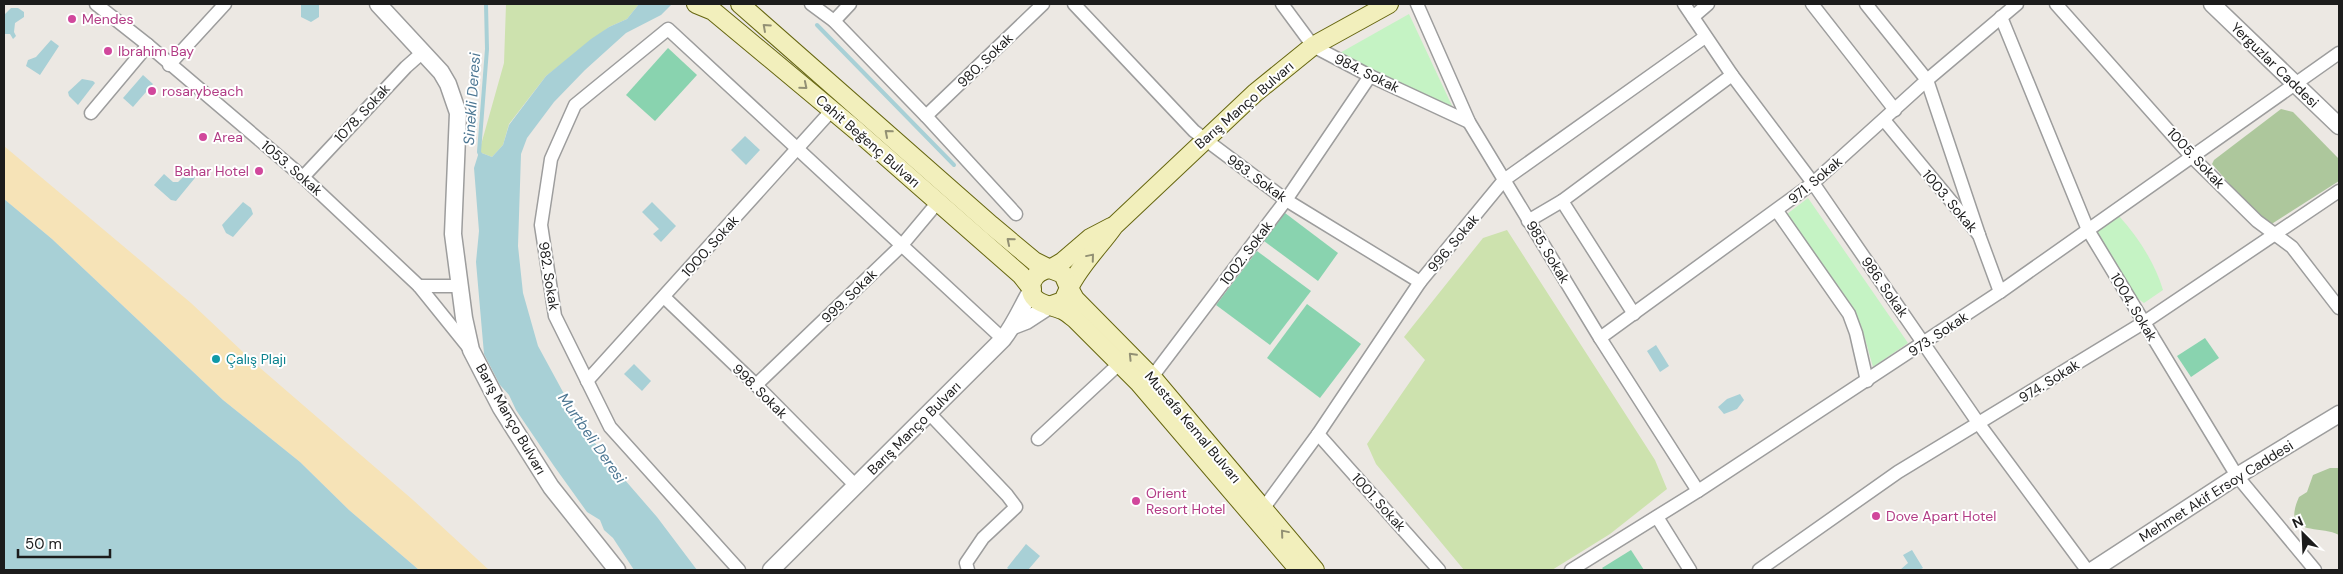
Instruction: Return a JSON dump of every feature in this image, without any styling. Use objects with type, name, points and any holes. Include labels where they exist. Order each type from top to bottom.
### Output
[{"type":"main road","name":"Cahit Beğenç Bulvarı","points":[[696,4],[713,11],[832,110],[1021,276],[1032,289]]},
{"type":"main road","name":"Cahit Beğenç Bulvarı","points":[[741,4],[991,225],[1034,260],[1050,269]]},
{"type":"main road","name":"Barış Manço Bulvarı","points":[[1069,288],[1075,276],[1114,226],[1204,139],[1255,93],[1313,46],[1389,4]]},
{"type":"main road","name":"Barış Manço Bulvarı","points":[[1050,269],[1062,262],[1090,238],[1114,226]]},
{"type":"main road","points":[[1050,269],[1064,274],[1069,288],[1063,301],[1049,306],[1038,302],[1032,289],[1036,275],[1050,269]]},
{"type":"main road","name":"Mustafa Kemal Bulvarı","points":[[1069,288],[1075,299],[1152,377],[1315,570]]},
{"type":"main road","name":"Mustafa Kemal Bulvarı","points":[[1049,306],[1063,310],[1075,319],[1139,383],[1298,570]]},
{"type":"street","name":"1053. Sokak","points":[[96,4],[148,45],[303,177],[419,286],[471,350]]},
{"type":"street","points":[[170,64],[225,4]]},
{"type":"street","name":"Barış Manço Bulvarı","points":[[378,4],[441,72],[448,84],[458,112],[453,234],[471,350],[502,408],[542,474],[617,570]]},
{"type":"street","points":[[811,4],[834,21],[926,116],[1016,214]]},
{"type":"street","points":[[834,21],[850,4]]},
{"type":"street","name":"980. Sokak","points":[[926,116],[1043,4]]},
{"type":"street","name":"983. Sokak","points":[[1074,4],[1194,131],[1286,200],[1420,282]]},
{"type":"street","name":"984. Sokak","points":[[1282,4],[1313,46],[1370,76],[1469,122]]},
{"type":"street","name":"985. Sokak","points":[[1417,4],[1469,122],[1600,338],[1698,491]]},
{"type":"street","name":"986. Sokak","points":[[1684,4],[1732,75],[1813,184],[1979,424],[2087,570]]},
{"type":"street","points":[[1692,17],[1708,4]]},
{"type":"street","points":[[1812,4],[1895,110]]},
{"type":"street","points":[[1866,4],[1927,80],[1979,235]]},
{"type":"street","name":"971. Sokak","points":[[1600,338],[1813,184],[1927,80],[2017,4]]},
{"type":"street","name":"1005. Sokak","points":[[2056,4],[2191,156],[2257,220],[2292,247],[2339,308]]},
{"type":"street","name":"Yerguzlar Caddesi","points":[[2220,7],[2339,126]]},
{"type":"street","name":"1004. Sokak","points":[[2001,17],[2088,230],[2237,476],[2309,568]]},
{"type":"street","name":"982. Sokak","points":[[739,570],[610,427],[555,316],[541,225],[551,159],[575,105],[668,29],[799,148]]},
{"type":"street","name":"996. Sokak","points":[[1263,509],[1318,434],[1420,282],[1504,180],[1705,37]]},
{"type":"street","points":[[91,113],[148,45]]},
{"type":"street","name":"1078. Sokak","points":[[303,177],[406,67],[423,52]]},
{"type":"street","name":"973. Sokak","points":[[1579,568],[1867,381],[2000,292],[2339,53]]},
{"type":"street","points":[[1528,221],[1562,201],[1732,75]]},
{"type":"street","name":"1002. Sokak","points":[[1152,377],[1286,200],[1370,76]]},
{"type":"street","name":"1000. Sokak","points":[[587,381],[832,110]]},
{"type":"street","name":"1003. Sokak","points":[[1884,120],[1979,235],[2000,292]]},
{"type":"street","points":[[799,148],[902,245],[1008,333]]},
{"type":"street","name":"974. Sokak","points":[[1759,570],[1890,477],[2143,322],[2339,191]]},
{"type":"street","points":[[1562,201],[1634,314]]},
{"type":"street","name":"999. Sokak","points":[[756,385],[902,245],[938,202]]},
{"type":"street","points":[[1777,211],[1849,314],[1858,340],[1867,381]]},
{"type":"street","points":[[419,286],[460,286]]},
{"type":"street","name":"Barış Manço Bulvarı","points":[[1008,333],[1032,289]]},
{"type":"street","name":"998. Sokak","points":[[664,297],[756,385],[855,485]]},
{"type":"street","name":"Barış Manço Bulvarı","points":[[771,570],[1008,333],[1049,306]]},
{"type":"street","points":[[1038,439],[1119,364]]},
{"type":"street","points":[[928,413],[1007,495],[1016,507],[983,538],[966,563],[968,570]]},
{"type":"street","name":"Mehmet Akif Ersoy Caddesi","points":[[2094,570],[2237,476],[2339,414]]},
{"type":"street","name":"1001. Sokak","points":[[1318,434],[1439,570]]},
{"type":"street","points":[[1658,517],[1690,570]]},
{"type":"green space","points":[[506,4],[639,4],[627,19],[609,27],[546,76],[509,124],[503,145],[492,157],[479,152],[504,63]]},
{"type":"green space","points":[[1409,14],[1453,108],[1338,54]]},
{"type":"green space","points":[[668,48],[697,75],[655,121],[626,95]]},
{"type":"green space","points":[[2281,109],[2293,112],[2339,159],[2339,181],[2270,225],[2261,220],[2212,164],[2214,160]]},
{"type":"green space","points":[[1808,198],[1908,343],[1873,367],[1862,328],[1850,303],[1787,214]]},
{"type":"green space","points":[[1285,213],[1338,253],[1318,281],[1264,241]]},
{"type":"green space","points":[[2119,216],[2145,251],[2163,290],[2144,303],[2137,298],[2097,242],[2096,232],[2110,217]]},
{"type":"green space","points":[[1507,230],[1655,460],[1667,489],[1610,534],[1552,570],[1464,570],[1376,464],[1367,444],[1425,360],[1404,337],[1483,238]]},
{"type":"green space","points":[[1257,251],[1311,291],[1270,345],[1216,305]]},
{"type":"green space","points":[[1307,304],[1361,344],[1320,398],[1267,358]]},
{"type":"green space","points":[[2205,338],[2219,358],[2191,377],[2177,356]]},
{"type":"green space","points":[[2330,468],[2339,468],[2339,535],[2305,527],[2298,524],[2295,519],[2295,510],[2299,497],[2307,492],[2313,475]]},
{"type":"green space","points":[[1631,550],[1644,570],[1604,570],[1602,568]]},
{"type":"sand","name":"Çalış Plajı","points":[[4,146],[191,303],[259,367],[413,500],[489,570],[419,570],[349,510],[300,462],[223,400],[52,239],[4,199]]},
{"type":"water","points":[[301,4],[319,4],[319,17],[311,22],[301,17]]},
{"type":"water","points":[[639,4],[672,4],[661,15],[626,33],[585,70],[554,102],[527,138],[521,154],[518,246],[523,293],[538,346],[563,392],[585,429],[605,457],[657,517],[697,570],[634,570],[613,538],[604,530],[600,520],[587,512],[554,466],[516,410],[509,395],[500,385],[484,354],[476,262],[479,231],[474,168],[479,152],[492,157],[503,145],[509,125],[546,76],[591,39],[609,27],[627,19]]},
{"type":"water","points":[[11,8],[18,8],[24,12],[24,17],[15,23],[14,32],[16,36],[13,39],[10,34],[4,34],[4,15]]},
{"type":"water","points":[[51,40],[59,46],[40,75],[26,66],[28,60],[36,57]]},
{"type":"water","points":[[143,75],[153,84],[133,107],[123,98]]},
{"type":"water","points":[[82,79],[95,83],[78,105],[69,96],[68,92]]},
{"type":"water","points":[[745,136],[760,150],[746,165],[731,150]]},
{"type":"water","points":[[192,168],[199,173],[176,201],[171,200],[154,185],[164,174],[173,182],[178,182]]},
{"type":"water","points":[[4,199],[52,239],[223,400],[300,462],[349,510],[419,570],[4,570]]},
{"type":"water","points":[[243,202],[251,208],[253,214],[233,237],[226,233],[222,225]]},
{"type":"water","points":[[652,202],[676,226],[661,242],[653,234],[659,229],[642,212]]},
{"type":"water","points":[[1656,345],[1669,366],[1660,372],[1647,351]]},
{"type":"water","points":[[634,364],[651,381],[642,391],[624,374]]},
{"type":"water","points":[[1740,394],[1744,400],[1737,409],[1724,414],[1718,407],[1727,399]]},
{"type":"water","points":[[1026,544],[1040,556],[1028,570],[1010,570],[1007,568]]},
{"type":"water","points":[[1912,550],[1923,568],[1919,570],[1900,570],[1908,563],[1903,555]]},
{"type":"waterway","name":"Sinekli Deresi","points":[[481,156],[479,152],[487,49],[486,4]]},
{"type":"waterway","points":[[817,25],[954,165]]},
{"type":"place","name":"Mendes","points":[[72,19]]},
{"type":"place","name":"Ibrahim Bay","points":[[108,51]]},
{"type":"place","name":"rosarybeach","points":[[152,91]]},
{"type":"place","name":"Area","points":[[203,137]]},
{"type":"place","name":"Bahar Hotel","points":[[259,171]]},
{"type":"place","name":"Çalış Plajı","points":[[216,359]]},
{"type":"place","name":"Orient Resort Hotel","points":[[1136,501]]},
{"type":"place","name":"Dove Apart Hotel","points":[[1876,516]]},
{"type":"water label","name":"Murtbeli Deresi","points":[[592,438]]}]
